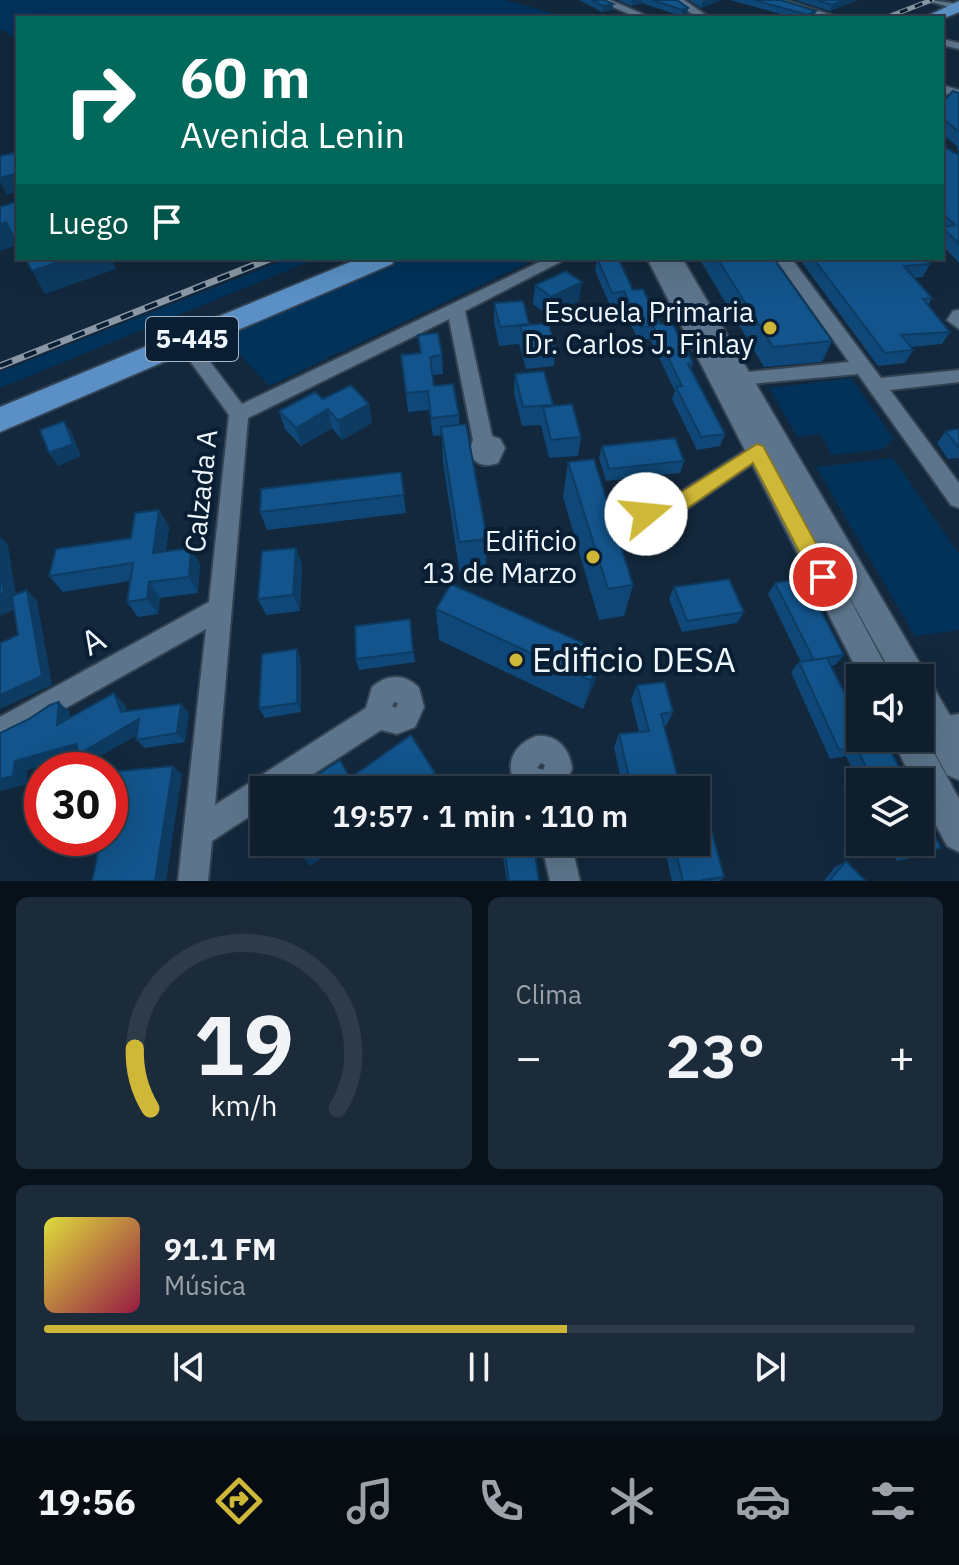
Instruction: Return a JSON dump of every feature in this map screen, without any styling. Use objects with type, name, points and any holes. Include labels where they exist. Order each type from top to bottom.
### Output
[{"type":"highway","points":[[937,16],[959,8]]},
{"type":"highway","name":"5-445","points":[[0,420],[344,260]]},
{"type":"highway","name":"5-445","points":[[0,401],[378,260]]},
{"type":"street","points":[[602,0],[642,16]]},
{"type":"street","points":[[677,0],[702,16]]},
{"type":"street","points":[[775,0],[829,16]]},
{"type":"street","points":[[935,0],[959,8]]},
{"type":"street","name":"Calzada A","points":[[193,881],[239,414],[556,260]]},
{"type":"street","points":[[657,260],[902,664]]},
{"type":"street","points":[[674,260],[730,380],[757,451],[870,664]]},
{"type":"street","points":[[784,260],[959,499]]},
{"type":"street","points":[[456,309],[484,443]]},
{"type":"street","points":[[959,315],[956,320],[959,323]]},
{"type":"street","points":[[181,335],[239,414]]},
{"type":"street","points":[[730,380],[863,367]]},
{"type":"street","points":[[876,385],[959,376]]},
{"type":"street","points":[[666,512],[757,451]]},
{"type":"street","name":"A","points":[[0,732],[219,609]]},
{"type":"street","points":[[198,833],[381,714]]},
{"type":"street","points":[[934,734],[959,763]]},
{"type":"street","points":[[934,740],[959,834]]},
{"type":"street","points":[[559,856],[565,881]]},
{"type":"shaded area","points":[[0,0],[505,0],[563,16],[16,16],[16,38],[0,29]]},
{"type":"shaded area","points":[[284,260],[313,260],[0,388],[0,372]]},
{"type":"shaded area","points":[[400,260],[534,260],[269,386],[223,336]]},
{"type":"shaded area","points":[[851,378],[894,439],[883,449],[832,455],[820,434],[798,437],[769,388]]},
{"type":"shaded area","points":[[893,458],[959,554],[959,630],[915,636],[816,467]]},
{"type":"building","points":[[592,0],[604,0],[613,4],[603,6]]},
{"type":"building","points":[[652,0],[677,0],[688,8],[682,10]]},
{"type":"building","points":[[754,0],[781,0],[816,11],[808,15]]},
{"type":"building","points":[[816,0],[845,0],[832,5]]},
{"type":"building","points":[[953,91],[959,93],[959,132],[944,120],[944,101]]},
{"type":"building","points":[[944,144],[959,155],[959,244],[944,229],[955,225],[944,215]]},
{"type":"building","points":[[13,153],[16,174],[0,178],[0,156]]},
{"type":"building","points":[[16,202],[16,241],[6,222],[0,224],[0,207]]},
{"type":"building","points":[[26,260],[64,260],[32,271]]},
{"type":"building","points":[[598,260],[619,260],[633,290],[643,289],[660,324],[672,323],[693,363],[688,364],[725,434],[701,437],[676,387],[682,386],[653,326],[641,327],[624,291],[612,293]]},
{"type":"building","points":[[718,260],[774,260],[832,341],[773,347]]},
{"type":"building","points":[[815,260],[926,260],[930,264],[904,266],[932,298],[923,299],[950,332],[901,335],[913,350],[885,353]]},
{"type":"building","points":[[566,271],[582,282],[551,297],[535,285]]},
{"type":"building","points":[[523,301],[529,324],[500,327],[494,303]]},
{"type":"building","points":[[548,323],[556,347],[528,350],[520,326]]},
{"type":"building","points":[[438,333],[442,355],[430,357],[434,386],[453,384],[459,415],[431,418],[428,391],[406,393],[401,355],[421,353],[418,335]]},
{"type":"building","points":[[544,371],[553,405],[523,407],[515,374]]},
{"type":"building","points":[[351,385],[369,404],[338,421],[328,409],[296,428],[279,411],[315,392],[323,399]]},
{"type":"building","points":[[572,404],[581,437],[551,440],[543,407]]},
{"type":"building","points":[[64,421],[73,444],[49,453],[40,430]]},
{"type":"building","points":[[466,424],[487,539],[459,542],[441,427]]},
{"type":"building","points":[[959,429],[959,447],[958,447],[946,431]]},
{"type":"building","points":[[675,438],[684,461],[609,469],[602,446]]},
{"type":"building","points":[[594,459],[633,585],[608,589],[568,462]]},
{"type":"building","points":[[401,472],[404,495],[260,512],[261,489]]},
{"type":"building","points":[[159,510],[153,553],[191,548],[189,577],[149,582],[147,599],[127,602],[133,563],[49,576],[56,549],[131,538],[135,513]]},
{"type":"building","points":[[296,548],[293,595],[258,599],[262,551]]},
{"type":"building","points":[[0,570],[4,593],[0,595]]},
{"type":"building","points":[[804,578],[844,655],[814,660],[775,583]]},
{"type":"building","points":[[729,579],[744,612],[687,621],[674,587]]},
{"type":"building","points":[[451,584],[603,652],[591,681],[436,609]]},
{"type":"building","points":[[27,590],[42,676],[0,695],[0,643],[18,635],[12,596]]},
{"type":"building","points":[[410,619],[413,652],[356,659],[355,626]]},
{"type":"building","points":[[297,649],[297,703],[259,708],[262,654]]},
{"type":"building","points":[[827,658],[846,696],[846,749],[839,750],[799,662]]},
{"type":"building","points":[[665,682],[673,712],[661,714],[677,776],[629,776],[619,734],[649,731],[637,685]]},
{"type":"building","points":[[114,693],[121,712],[181,704],[177,733],[136,740],[139,719],[82,752],[78,752],[76,744],[47,752],[24,752],[24,758],[15,761],[13,776],[0,779],[0,733],[59,702],[57,725]]},
{"type":"building","points":[[411,735],[435,773],[431,776],[353,776]]},
{"type":"building","points":[[859,752],[891,752],[900,768],[867,768]]},
{"type":"building","points":[[340,760],[349,776],[315,776]]},
{"type":"building","points":[[173,766],[155,881],[92,881],[97,856],[128,856],[128,770]]},
{"type":"building","points":[[710,825],[724,877],[683,881],[677,856],[710,856]]},
{"type":"building","points":[[934,835],[941,848],[934,849]]},
{"type":"building","points":[[505,856],[535,856],[539,881],[509,881]]},
{"type":"building","points":[[846,861],[866,881],[829,881]]},
{"type":"railway","points":[[890,16],[932,0]]},
{"type":"railway","points":[[0,366],[267,260]]},
{"type":"place","name":"Escuela Primaria Dr. Carlos J. Finlay","points":[[770,328]]},
{"type":"place","name":"Edificio 13 de Marzo","points":[[593,557]]},
{"type":"place","name":"Edificio DESA","points":[[516,660]]},
{"type":"route","points":[[646,514],[649,509],[656,508],[666,512],[757,451],[823,577]]}]
